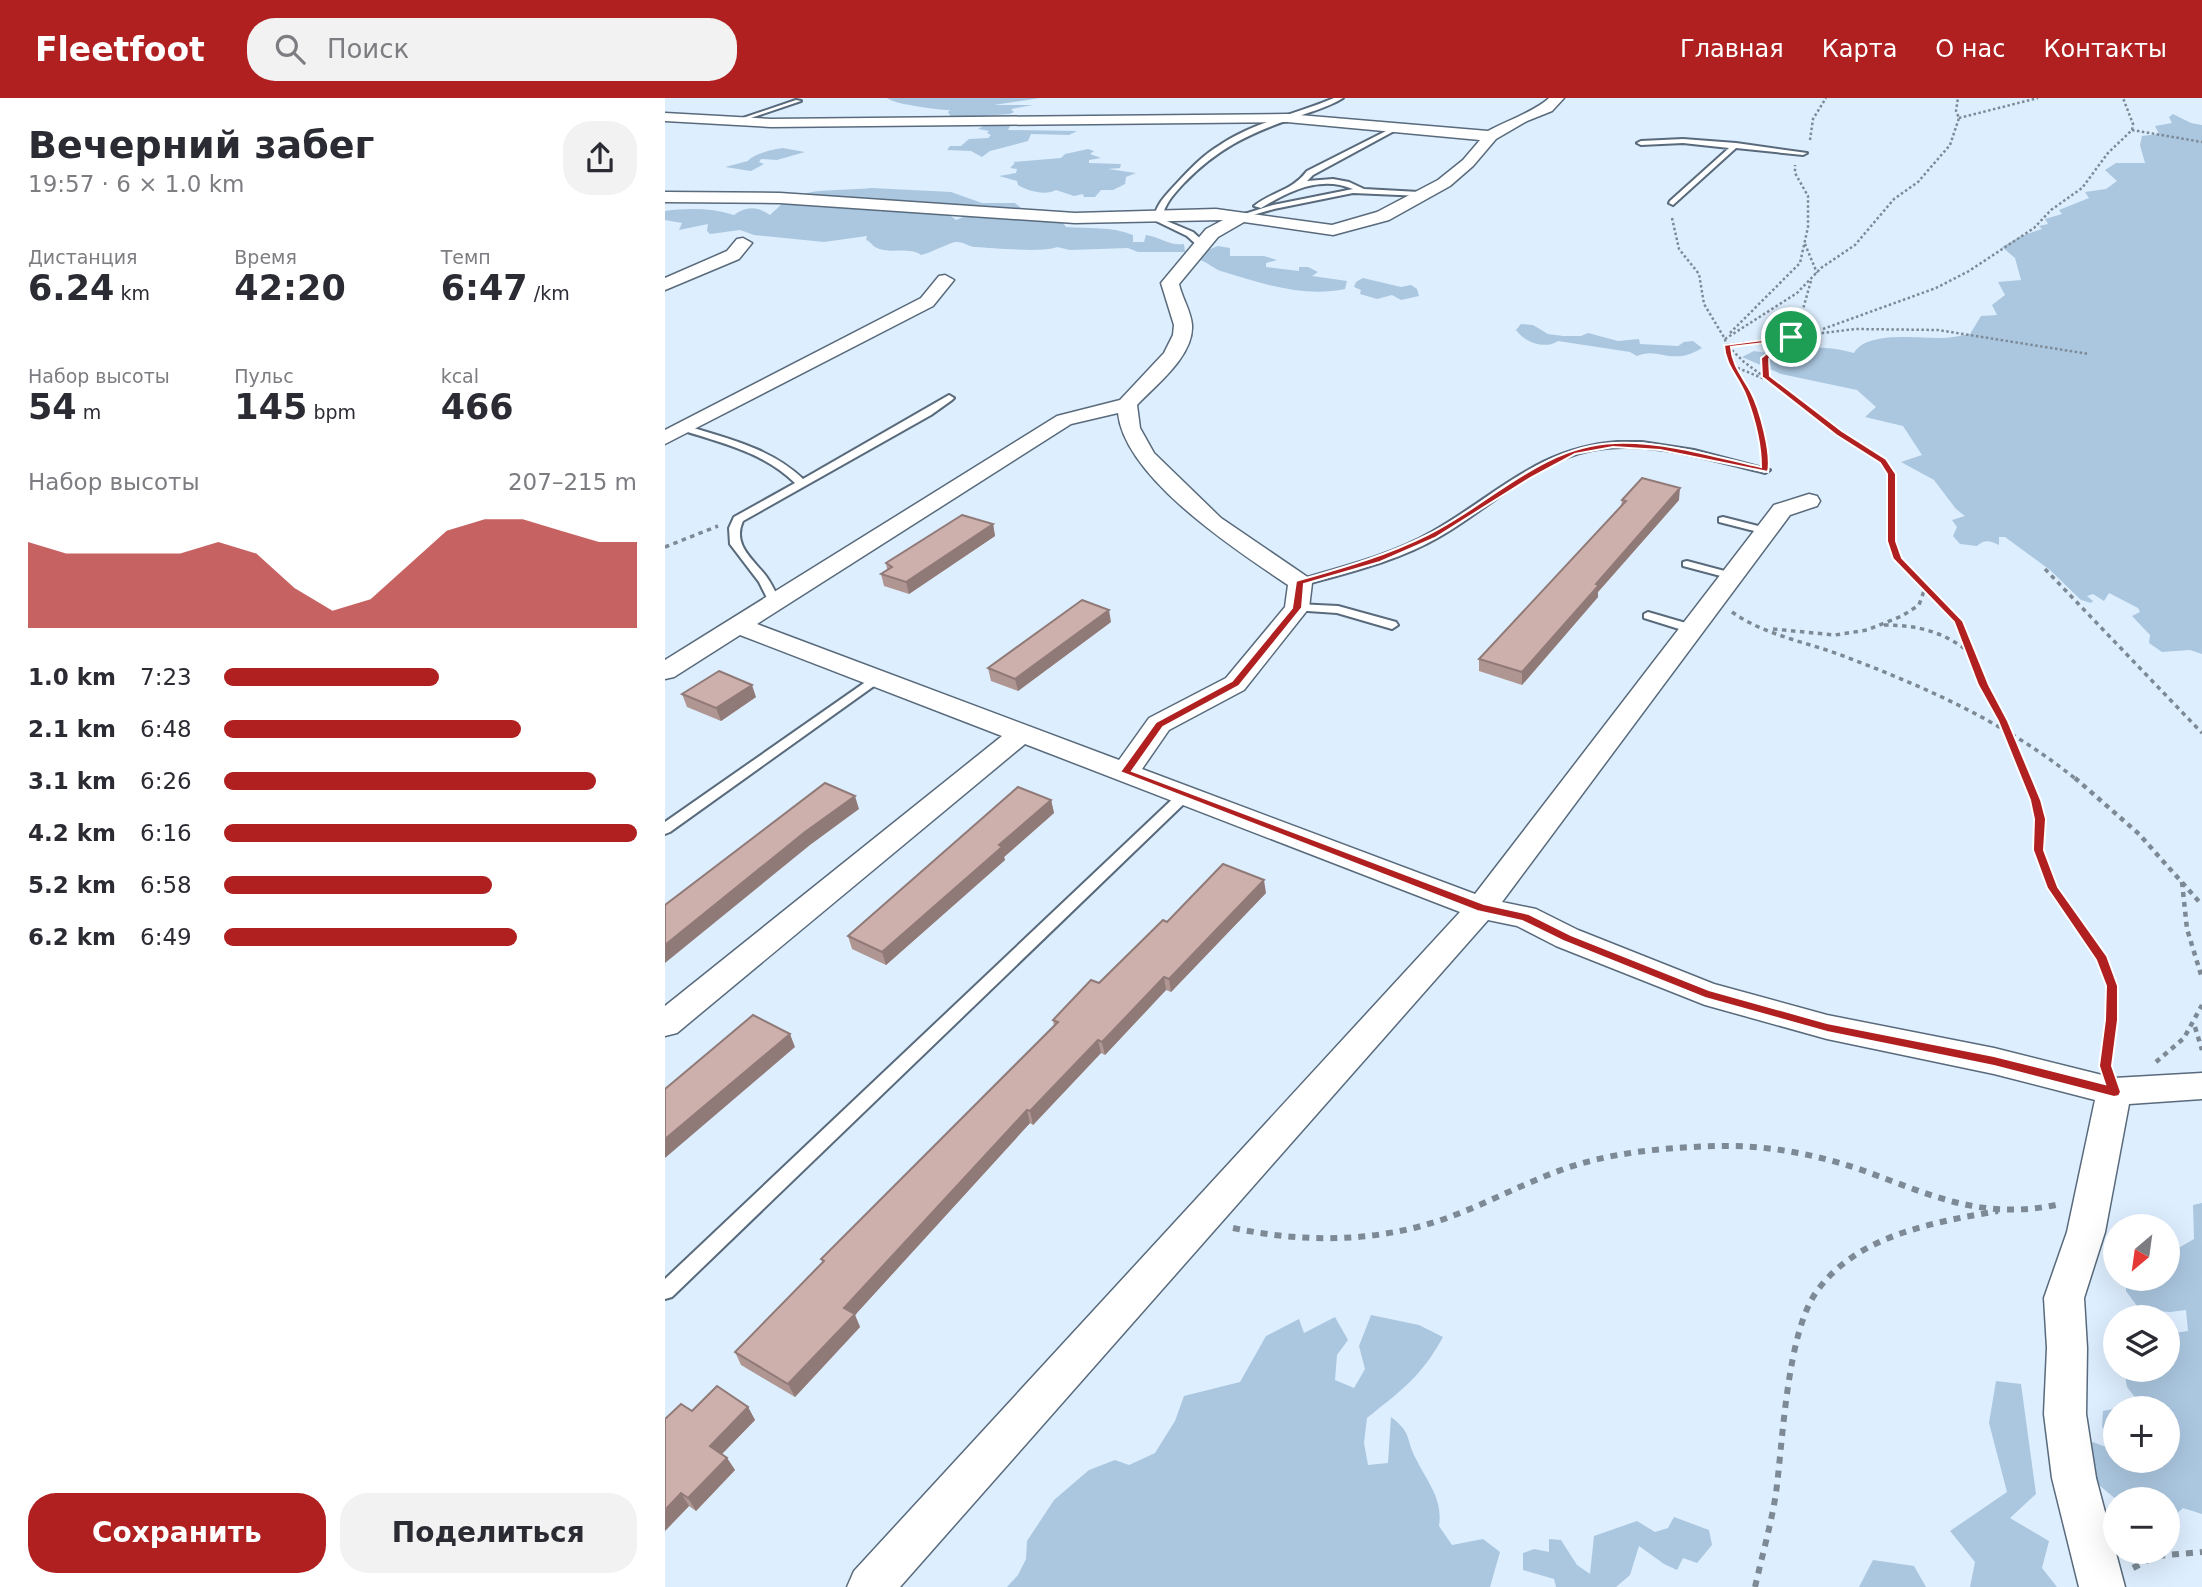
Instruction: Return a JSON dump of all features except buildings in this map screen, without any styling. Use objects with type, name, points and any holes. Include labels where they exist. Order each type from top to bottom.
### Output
[{"type":"street","points":[[665,197],[780,198],[1075,218],[1158,214],[1242,216],[1333,230],[1383,216],[1452,177],[1491,136],[1522,118],[1547,108],[1557,98]]},
{"type":"street","points":[[665,117],[785,123],[1287,118],[1342,126],[1491,136]]},
{"type":"street","points":[[665,671],[1064,420],[1127,404],[1168,361],[1181,342],[1184,329],[1180,312],[1172,297],[1170,283],[1202,244],[1222,226],[1242,216]]},
{"type":"street","points":[[665,285],[733,255],[743,243]]},
{"type":"street","points":[[665,438],[927,302],[945,280]]},
{"type":"street","points":[[1125,772],[1159,724],[1235,684],[1297,608],[1300,583],[1213,523],[1145,456],[1130,428],[1127,404]]},
{"type":"street","points":[[870,1587],[1481,908],[1782,510],[1809,501]]},
{"type":"street","points":[[737,625],[1481,908],[1525,917],[1567,938],[1705,993],[1827,1027],[1994,1061],[2114,1092],[2202,1086]]},
{"type":"street","points":[[665,1024],[1022,733]]},
{"type":"street","points":[[2113,1583],[2074,1478],[2065,1414],[2067,1348],[2064,1298],[2086,1232],[2114,1092]]},
{"type":"lane","points":[[1202,244],[1190,234],[1158,220],[1158,214],[1169,195],[1197,166],[1227,143],[1340,98]]},
{"type":"lane","points":[[740,120],[798,101]]},
{"type":"lane","points":[[1301,184],[1310,173],[1394,129]]},
{"type":"lane","points":[[1641,143],[1683,141],[1803,153]]},
{"type":"lane","points":[[1674,203],[1736,145]]},
{"type":"lane","points":[[1242,216],[1289,187],[1301,184],[1339,182],[1364,192]]},
{"type":"lane","points":[[1242,216],[1320,196],[1364,192],[1419,194]]},
{"type":"lane","points":[[774,602],[765,582],[733,540],[732,528],[739,519],[800,482],[928,413],[949,398]]},
{"type":"lane","points":[[684,428],[764,453],[786,467],[800,482]]},
{"type":"lane","points":[[1300,583],[1377,560],[1432,536],[1529,475],[1572,452],[1613,445],[1660,447],[1765,470]]},
{"type":"lane","points":[[1723,520],[1766,531]]},
{"type":"lane","points":[[1687,564],[1724,587]]},
{"type":"lane","points":[[1297,608],[1338,610],[1392,625]]},
{"type":"lane","points":[[1648,616],[1692,629]]},
{"type":"lane","points":[[665,829],[877,678]]},
{"type":"lane","points":[[665,1291],[1185,795]]},
{"type":"path","points":[[1725,339],[1788,299],[1817,272],[1855,244],[1894,199],[1918,182],[1950,145],[1959,118],[1956,110],[1958,98]]},
{"type":"path","points":[[1959,118],[2038,98]]},
{"type":"path","points":[[1812,333],[1936,288],[1969,271],[2034,228],[2051,210],[2082,188],[2109,153],[2132,130],[2133,124],[2123,98]]},
{"type":"path","points":[[2132,130],[2202,142]]},
{"type":"path","points":[[1674,203],[1672,217],[1679,248],[1699,274],[1704,304],[1725,339],[1728,358],[1749,395],[1765,453],[1765,470]]},
{"type":"path","points":[[1725,339],[1800,263],[1805,243],[1817,272]]},
{"type":"path","points":[[1766,377],[1765,358],[1791,337],[1802,322],[1812,277]]},
{"type":"path","points":[[1727,345],[1855,329],[1938,330],[2089,354]]},
{"type":"path","points":[[1727,345],[1839,433],[1883,461],[1892,474],[1891,541],[1898,559],[1959,621],[1983,685],[2036,800],[2040,819],[2038,850],[2052,888],[2102,959],[2112,986],[2112,1020],[2106,1066],[2114,1092]]},
{"type":"path","points":[[1733,366],[1775,383]]},
{"type":"path","points":[[665,547],[739,519]]},
{"type":"path","points":[[2045,569],[2102,625],[2127,656],[2182,708],[2202,733]]},
{"type":"path","points":[[1724,587],[1737,616],[1908,681],[2006,730],[2116,812],[2147,841],[2202,905]]},
{"type":"path","points":[[1766,628],[1835,635],[1880,625],[1919,605],[1925,588]]},
{"type":"path","points":[[1880,625],[1926,627],[1943,632],[1972,654]]},
{"type":"path","points":[[2182,881],[2187,929],[2202,978]]},
{"type":"path","points":[[2202,1005],[2195,1026],[2202,1050]]},
{"type":"path","points":[[1200,1220],[1271,1237],[1317,1241],[1378,1236],[1445,1219],[1533,1180],[1599,1159],[1661,1149],[1724,1146],[1786,1150],[1847,1165],[1906,1189],[1945,1201],[2002,1210]]},
{"type":"path","points":[[1755,1587],[1775,1497],[1798,1330],[1817,1291],[1846,1262],[1888,1238],[1940,1221],[2002,1210],[2051,1207],[2094,1194]]},
{"type":"path","points":[[2113,1583],[2131,1569],[2156,1556],[2202,1552]]},
{"type":"shaded area","points":[[887,98],[1040,98],[994,105],[1033,105],[1011,109],[1014,112],[1010,114],[952,118],[948,112],[950,110],[926,108]]},
{"type":"shaded area","points":[[2173,114],[2202,125],[2202,654],[2190,650],[2162,652],[2149,643],[2150,635],[2132,616],[2140,612],[2138,608],[2109,593],[2104,601],[2093,594],[2087,596],[2093,601],[2091,603],[2081,600],[2050,570],[2005,537],[1999,537],[1999,545],[1988,541],[1977,546],[1960,544],[1953,536],[1957,527],[1952,520],[1965,516],[1956,509],[1934,480],[1901,462],[1922,455],[1903,426],[1865,417],[1876,407],[1857,390],[1781,374],[1742,357],[1754,351],[1792,357],[1814,348],[1854,353],[1870,341],[1882,338],[1946,338],[1970,334],[1981,316],[1997,315],[1992,305],[2005,295],[1998,282],[2021,280],[2015,258],[2002,247],[2021,236],[2042,229],[2039,226],[2048,224],[2045,219],[2062,214],[2059,210],[2089,198],[2085,192],[2106,189],[2117,181],[2105,170],[2116,163],[2145,163],[2140,145],[2142,136],[2159,134],[2155,126],[2172,123],[2169,117]]},
{"type":"shaded area","points":[[987,124],[1011,124],[1008,130],[1077,131],[1069,135],[1031,134],[1028,141],[990,151],[982,157],[971,151],[947,150],[950,146],[961,146],[969,139],[988,138],[991,135],[987,133],[989,131],[978,129]]},
{"type":"shaded area","points":[[783,148],[805,152],[777,160],[761,159],[759,162],[764,164],[751,171],[725,167],[748,161],[764,152]]},
{"type":"shaded area","points":[[1088,149],[1094,151],[1090,154],[1101,158],[1089,160],[1089,163],[1121,164],[1120,168],[1108,169],[1136,173],[1126,177],[1125,184],[1113,190],[1101,190],[1095,197],[1084,197],[1083,194],[1074,196],[1056,190],[1037,192],[1018,185],[1017,181],[999,176],[1016,173],[1017,169],[1010,168],[1015,163],[1013,162],[1061,158],[1065,154]]},
{"type":"shaded area","points":[[872,188],[951,192],[982,203],[1015,203],[1022,209],[998,210],[804,194]]},
{"type":"shaded area","points":[[785,201],[879,209],[880,212],[887,207],[946,212],[956,220],[968,215],[1063,223],[1066,227],[1125,232],[1133,235],[1133,242],[1144,242],[1146,235],[1151,236],[1173,244],[1184,244],[1185,252],[1138,252],[1128,248],[1070,250],[1057,247],[1018,250],[973,247],[958,242],[921,255],[910,251],[880,249],[866,240],[867,236],[824,242],[754,235],[740,230],[710,234],[707,231],[708,224],[679,230],[682,223],[665,220],[665,211],[682,209],[709,210],[734,215],[752,208],[770,215]]},
{"type":"shaded area","points":[[1218,246],[1230,248],[1230,256],[1264,256],[1277,260],[1266,263],[1266,267],[1299,271],[1299,267],[1308,267],[1318,272],[1312,276],[1347,281],[1345,289],[1314,292],[1283,288],[1220,271],[1196,259],[1200,253]]},
{"type":"shaded area","points":[[1363,278],[1401,287],[1411,285],[1417,289],[1419,296],[1401,300],[1392,295],[1377,299],[1360,294],[1361,290],[1354,287],[1356,282]]},
{"type":"shaded area","points":[[1521,324],[1533,325],[1548,334],[1563,336],[1581,336],[1588,333],[1618,341],[1639,339],[1640,344],[1678,346],[1693,341],[1702,348],[1682,356],[1652,353],[1637,356],[1630,352],[1558,341],[1541,345],[1529,341],[1516,330]]},
{"type":"shaded area","points":[[2202,1203],[2202,1514],[2183,1508],[2180,1511],[2180,1487],[2103,1488],[2082,1471],[2082,1453],[2093,1442],[2103,1446],[2103,1473],[2180,1473],[2180,1396],[2134,1396],[2126,1382],[2180,1382],[2180,1332],[2188,1331],[2186,1310],[2180,1311],[2180,1305],[2136,1305],[2127,1292],[2181,1292],[2181,1246],[2194,1239],[2193,1205]]},
{"type":"shaded area","points":[[1371,1315],[1419,1325],[1443,1337],[1419,1373],[1367,1418],[1364,1443],[1368,1465],[1388,1463],[1391,1417],[1406,1432],[1437,1499],[1439,1526],[1452,1545],[1483,1539],[1500,1552],[1490,1587],[1007,1587],[1018,1575],[1026,1559],[1027,1541],[1054,1500],[1089,1470],[1115,1460],[1129,1465],[1155,1453],[1175,1421],[1184,1396],[1240,1382],[1266,1336],[1299,1319],[1304,1333],[1335,1317],[1348,1340],[1337,1355],[1335,1380],[1354,1388],[1365,1369],[1359,1346]]},
{"type":"shaded area","points":[[1996,1381],[2021,1384],[2036,1494],[2010,1518],[2049,1541],[2042,1568],[2057,1587],[1970,1587],[1975,1562],[1950,1531],[2007,1492],[1989,1423]]},
{"type":"shaded area","points":[[1674,1517],[1709,1530],[1712,1545],[1697,1563],[1683,1558],[1677,1570],[1639,1546],[1630,1575],[1616,1587],[1556,1587],[1554,1579],[1523,1570],[1523,1553],[1534,1549],[1549,1552],[1549,1539],[1561,1540],[1577,1565],[1590,1574],[1594,1536],[1637,1521],[1655,1532],[1668,1528]]},
{"type":"shaded area","points":[[1873,1560],[1914,1566],[1926,1587],[1859,1587]]},
{"type":"route","points":[[1791,337],[1765,358],[1766,377],[1839,433],[1883,461],[1892,474],[1891,541],[1898,559],[1959,621],[1983,685],[2003,721],[2018,763],[2036,800],[2040,819],[2038,850],[2052,888],[2102,959],[2112,986],[2112,1020],[2106,1066],[2114,1092],[1994,1061],[1827,1027],[1705,993],[1567,938],[1525,917],[1481,908],[1125,772],[1159,724],[1235,684],[1297,608],[1300,583],[1377,560],[1432,536],[1529,475],[1572,452],[1613,445],[1660,447],[1765,470],[1765,453],[1749,395],[1728,358],[1727,345],[1791,337]]}]
